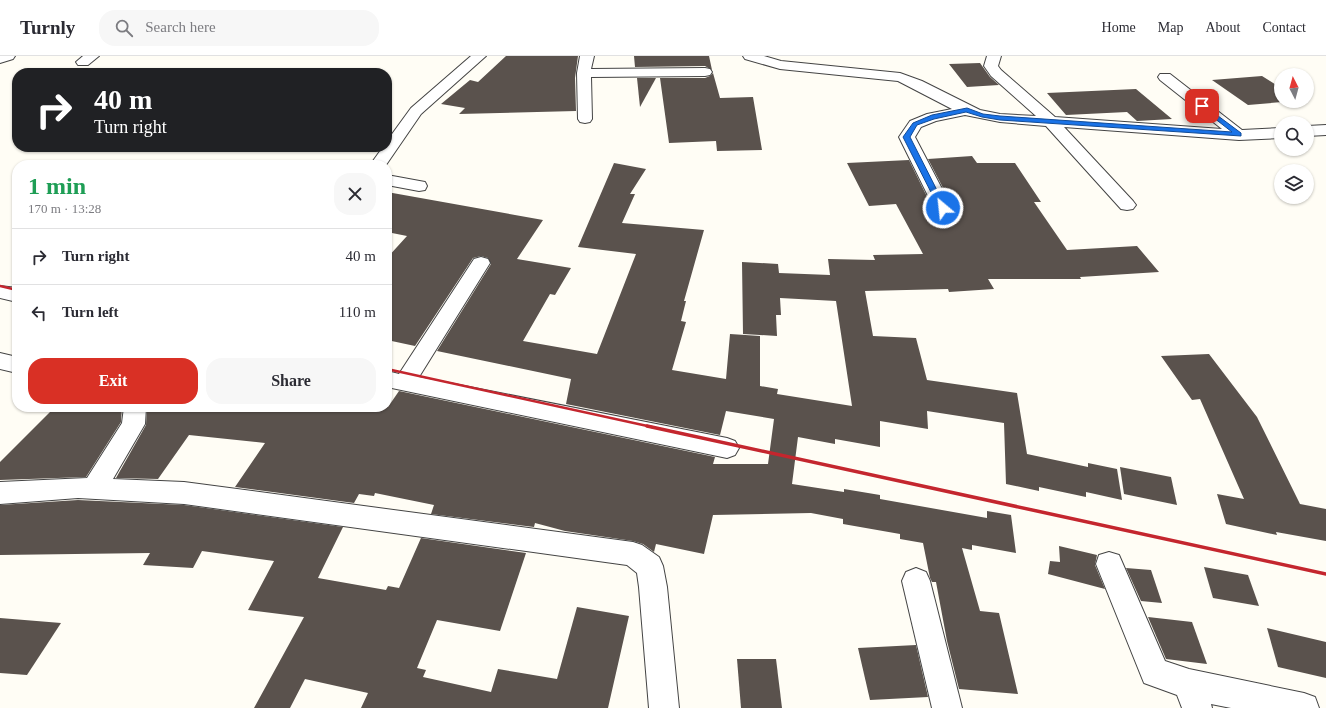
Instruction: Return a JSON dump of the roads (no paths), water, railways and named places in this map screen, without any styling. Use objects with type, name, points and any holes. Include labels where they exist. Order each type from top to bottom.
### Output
[{"type":"street","points":[[0,59],[8,56]]},
{"type":"street","points":[[392,145],[416,111],[479,56]]},
{"type":"street","points":[[585,119],[584,73],[587,56]]},
{"type":"street","points":[[750,56],[780,65],[900,78],[914,82],[967,110],[982,115],[1000,118],[1239,135],[1274,133]]},
{"type":"street","points":[[994,56],[991,66],[996,73],[1051,122],[1128,205]]},
{"type":"street","points":[[584,73],[705,72]]},
{"type":"street","points":[[1165,77],[1239,135]]},
{"type":"street","points":[[943,208],[907,137],[915,124],[932,117],[967,110]]},
{"type":"street","points":[[1314,131],[1326,130]]},
{"type":"street","points":[[392,181],[419,186]]},
{"type":"street","points":[[395,380],[410,374],[481,263]]},
{"type":"street","points":[[0,292],[12,294]]},
{"type":"street","points":[[0,361],[12,364]]},
{"type":"street","points":[[395,380],[727,448]]},
{"type":"street","points":[[94,489],[133,424],[134,412]]},
{"type":"street","points":[[0,493],[78,488],[184,493],[633,554],[649,566],[653,587],[664,708]]},
{"type":"street","points":[[1109,564],[1155,672],[1193,696],[1304,708]]},
{"type":"street","points":[[916,581],[947,708]]},
{"type":"railway","points":[[0,286],[12,289]]},
{"type":"railway","points":[[392,370],[652,427]]},
{"type":"railway","points":[[647,426],[1326,574]]}]
